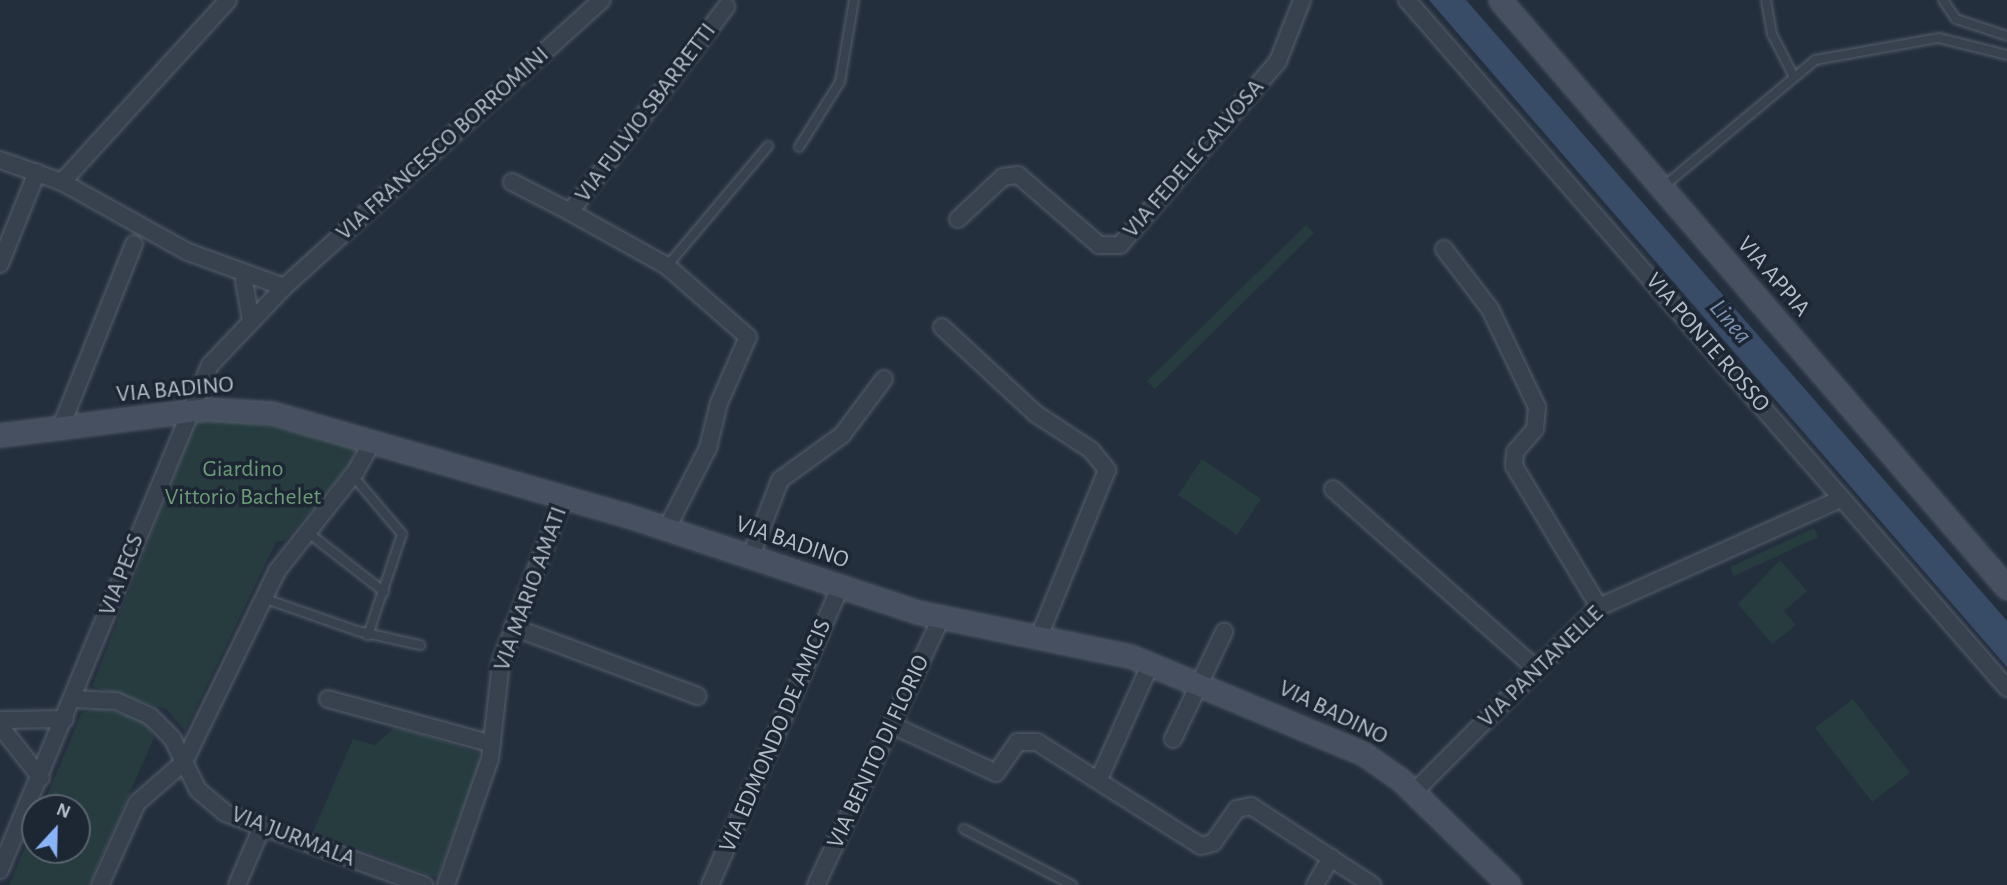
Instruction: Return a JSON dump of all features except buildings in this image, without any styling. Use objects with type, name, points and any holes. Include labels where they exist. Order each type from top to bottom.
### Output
[{"type":"street","points":[[62,182],[228,0]]},
{"type":"street","name":"VIA FRANCESCO BORROMINI","points":[[251,319],[602,0]]},
{"type":"street","name":"VIA FEDELE CALVOSA","points":[[958,219],[1003,177],[1018,175],[1099,245],[1120,245],[1278,61],[1302,0]]},
{"type":"street","name":"VIA PONTE ROSSO","points":[[1407,0],[2007,688]]},
{"type":"street","name":"VIA APPIA","points":[[1500,0],[1659,190],[2007,588]]},
{"type":"street","name":"VIA FULVIO SBARRETTI","points":[[667,528],[708,448],[721,398],[749,341],[667,266],[570,212],[726,7]]},
{"type":"street","points":[[0,160],[62,182],[220,265],[271,300]]},
{"type":"street","points":[[0,264],[37,172]]},
{"type":"street","points":[[512,182],[570,212]]},
{"type":"street","points":[[60,429],[134,244]]},
{"type":"street","points":[[1444,249],[1490,309],[1537,407],[1535,429],[1518,447],[1514,466],[1599,607]]},
{"type":"street","points":[[220,265],[284,287]]},
{"type":"street","points":[[244,281],[251,319]]},
{"type":"street","name":"VIA PECS","points":[[0,870],[65,719],[186,411],[210,365],[251,319]]},
{"type":"street","points":[[942,327],[1036,414],[1091,450],[1107,470],[1040,637]]},
{"type":"street","points":[[751,556],[783,476],[842,436],[884,379]]},
{"type":"street","name":"VIA BADINO","points":[[0,435],[186,411],[262,412],[373,440],[564,496],[940,618],[1040,637],[1151,663],[1339,739],[1414,792],[1509,885]]},
{"type":"street","points":[[100,885],[141,797],[184,762],[263,598],[306,531],[353,476],[373,440]]},
{"type":"street","points":[[1334,489],[1535,668]]},
{"type":"street","name":"VIA MARIO AMATI","points":[[446,885],[492,744],[501,662],[564,496]]},
{"type":"street","name":"VIA PANTANELLE","points":[[1414,792],[1535,668],[1599,607],[1840,499]]},
{"type":"street","name":"VIA EDMONDO DE AMICIS","points":[[710,885],[840,587]]},
{"type":"street","name":"VIA BENITO DI FLORIO","points":[[816,885],[894,726],[940,618]]},
{"type":"street","points":[[513,627],[698,696]]},
{"type":"street","points":[[1173,739],[1224,632]]},
{"type":"street","points":[[1099,779],[1151,663]]},
{"type":"street","points":[[73,699],[108,699],[144,712],[168,732],[184,762]]},
{"type":"street","points":[[328,699],[492,744]]},
{"type":"street","points":[[0,720],[65,719]]},
{"type":"street","points":[[0,726],[41,778]]},
{"type":"street","points":[[894,726],[996,773],[1014,746],[1032,740],[1205,846],[1247,805],[1372,885]]},
{"type":"street","name":"VIA JURMALA","points":[[184,762],[209,801],[262,827],[424,885]]},
{"type":"street","points":[[237,885],[262,827]]},
{"type":"street","points":[[1315,885],[1331,857]]},
{"type":"lane","points":[[799,147],[840,82],[855,0]]},
{"type":"lane","points":[[1766,0],[1772,34],[1793,75]]},
{"type":"lane","points":[[1943,1],[1956,19],[2007,36]]},
{"type":"lane","points":[[1659,190],[1793,75],[1823,57],[1930,39],[2007,55]]},
{"type":"lane","points":[[667,266],[768,146]]},
{"type":"lane","points":[[353,476],[401,528],[368,635]]},
{"type":"lane","points":[[306,531],[383,592]]},
{"type":"lane","points":[[263,598],[368,635],[420,645]]},
{"type":"lane","points":[[964,829],[1072,885]]},
{"type":"green space","points":[[1306,225],[1314,233],[1155,389],[1147,381]]},
{"type":"green space","name":"Giardino Vittorio Bachelet","points":[[220,416],[356,444],[351,463],[286,540],[276,542],[185,731],[166,709],[92,686],[195,422]]},
{"type":"green space","points":[[1202,459],[1261,499],[1237,535],[1178,495]]},
{"type":"green space","points":[[1814,528],[1818,537],[1734,576],[1730,567]]},
{"type":"green space","points":[[1780,560],[1807,591],[1784,611],[1796,625],[1772,644],[1738,604]]},
{"type":"green space","points":[[1853,699],[1910,773],[1872,802],[1815,728]]},
{"type":"green space","points":[[97,707],[147,721],[154,738],[89,885],[9,885],[21,857],[21,864],[91,864],[91,794],[48,794],[81,714]]},
{"type":"green space","points":[[395,727],[478,752],[480,763],[437,878],[313,832],[353,739],[375,745]]},
{"type":"water","name":"Linea","points":[[1429,0],[1466,0],[2007,621],[2007,667]]}]
